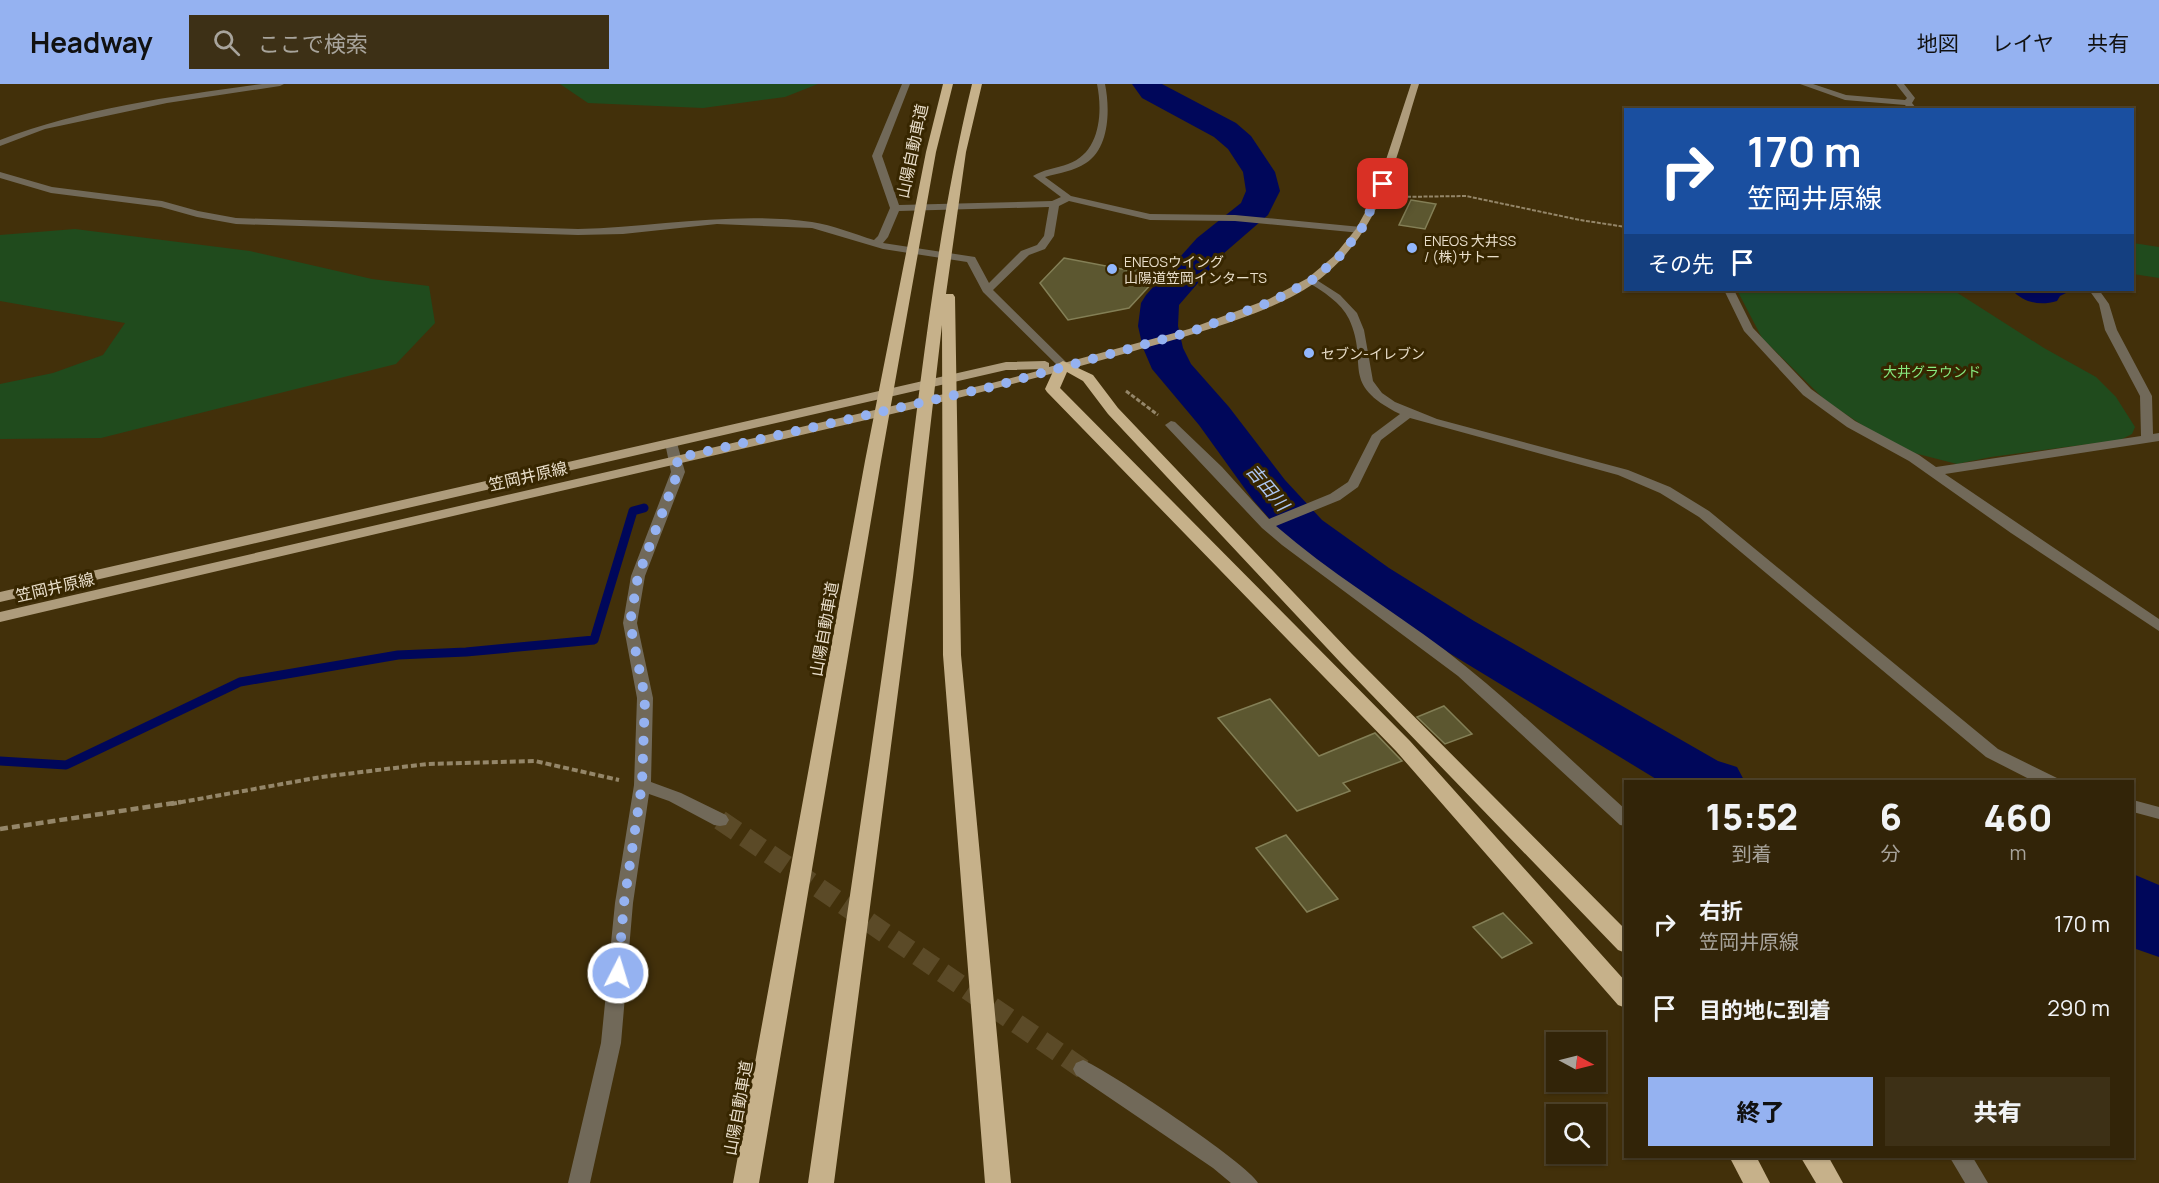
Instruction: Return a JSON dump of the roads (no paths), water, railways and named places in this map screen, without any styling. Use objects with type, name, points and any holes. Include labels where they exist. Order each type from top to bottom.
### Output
[{"type":"highway","name":"山陽自動車道","points":[[746,1183],[873,460],[931,152],[948,84]]},
{"type":"highway","points":[[821,1183],[948,239],[961,152],[977,84]]},
{"type":"highway","points":[[948,239],[948,439],[952,655],[998,1183]]},
{"type":"highway","points":[[1624,942],[1346,658],[1113,411],[1088,378],[1063,365],[1052,389],[1403,746],[1624,996]]},
{"type":"highway","points":[[1743,1158],[1757,1183]]},
{"type":"highway","points":[[1814,1158],[1830,1183]]},
{"type":"main road","name":"笠岡井原線","points":[[0,617],[995,386],[1138,344],[1193,331],[1273,301],[1312,280],[1338,258],[1361,230],[1379,196],[1415,84]]},
{"type":"main road","name":"笠岡井原線","points":[[0,597],[1006,366],[1063,365]]},
{"type":"street","points":[[0,143],[42,127],[167,100],[280,84]]},
{"type":"street","points":[[876,244],[883,237],[895,208],[877,156],[906,84]]},
{"type":"street","points":[[1101,84],[1104,96],[1099,140],[1090,154],[1085,161],[1038,176],[1068,198],[1150,217],[1235,218],[1361,230]]},
{"type":"street","points":[[1804,84],[1845,97],[1910,106],[1911,98],[1900,84]]},
{"type":"street","points":[[0,175],[51,190],[162,204],[236,220],[578,232],[623,231],[717,220],[813,225],[876,244],[971,259],[987,290],[1063,365]]},
{"type":"street","points":[[895,208],[1054,204],[1068,198]]},
{"type":"street","points":[[987,290],[1025,253],[1041,247],[1049,236],[1054,204]]},
{"type":"street","points":[[1312,280],[1344,302],[1355,321],[1363,348],[1363,371],[1371,389],[1379,397],[1409,413],[1439,423],[1601,466],[1666,490],[1704,514],[1992,753],[2047,780]]},
{"type":"street","points":[[1729,291],[1748,329],[1807,392],[1851,424],[1914,458],[2159,626]]},
{"type":"street","points":[[1932,472],[2153,437],[2146,396],[2111,330],[2104,304],[2095,291]]},
{"type":"street","points":[[1270,523],[1335,497],[1353,484],[1376,438],[1409,413]]},
{"type":"street","points":[[1171,425],[1270,523],[1291,547],[1440,654],[1481,688],[1624,818]]},
{"type":"street","points":[[579,1183],[611,1043],[624,903],[642,784],[645,698],[630,623],[638,576],[678,472],[677,458],[671,443]]},
{"type":"street","points":[[642,784],[675,797],[720,820]]},
{"type":"street","points":[[2134,806],[2159,813]]},
{"type":"street","points":[[1083,1068],[1221,1161],[1247,1183]]},
{"type":"street","points":[[1960,1158],[1977,1183]]},
{"type":"waterway","name":"吉田川","points":[[1147,84],[1152,92],[1225,130],[1240,143],[1259,172],[1263,191],[1256,208],[1210,246],[1160,303],[1158,326],[1163,348],[1173,369],[1214,416],[1269,490],[1305,530],[1371,579],[1455,633],[1707,780]]},
{"type":"waterway","points":[[0,761],[66,765],[240,682],[398,655],[466,652],[594,640],[633,511],[644,508]]},
{"type":"waterway","name":"吉田川","points":[[2134,900],[2146,912],[2159,931]]},
{"type":"tunnel","points":[[720,820],[1083,1069]]},
{"type":"place","name":"ENEOS 大井SS / (株)サトー","points":[[1412,248]]},
{"type":"place","name":"ENEOSウイング 山陽道笠岡インターTS","points":[[1112,269]]},
{"type":"place","name":"セブン-イレブン","points":[[1309,353]]},
{"type":"park label","name":"大井グラウンド","points":[[1932,371]]}]
